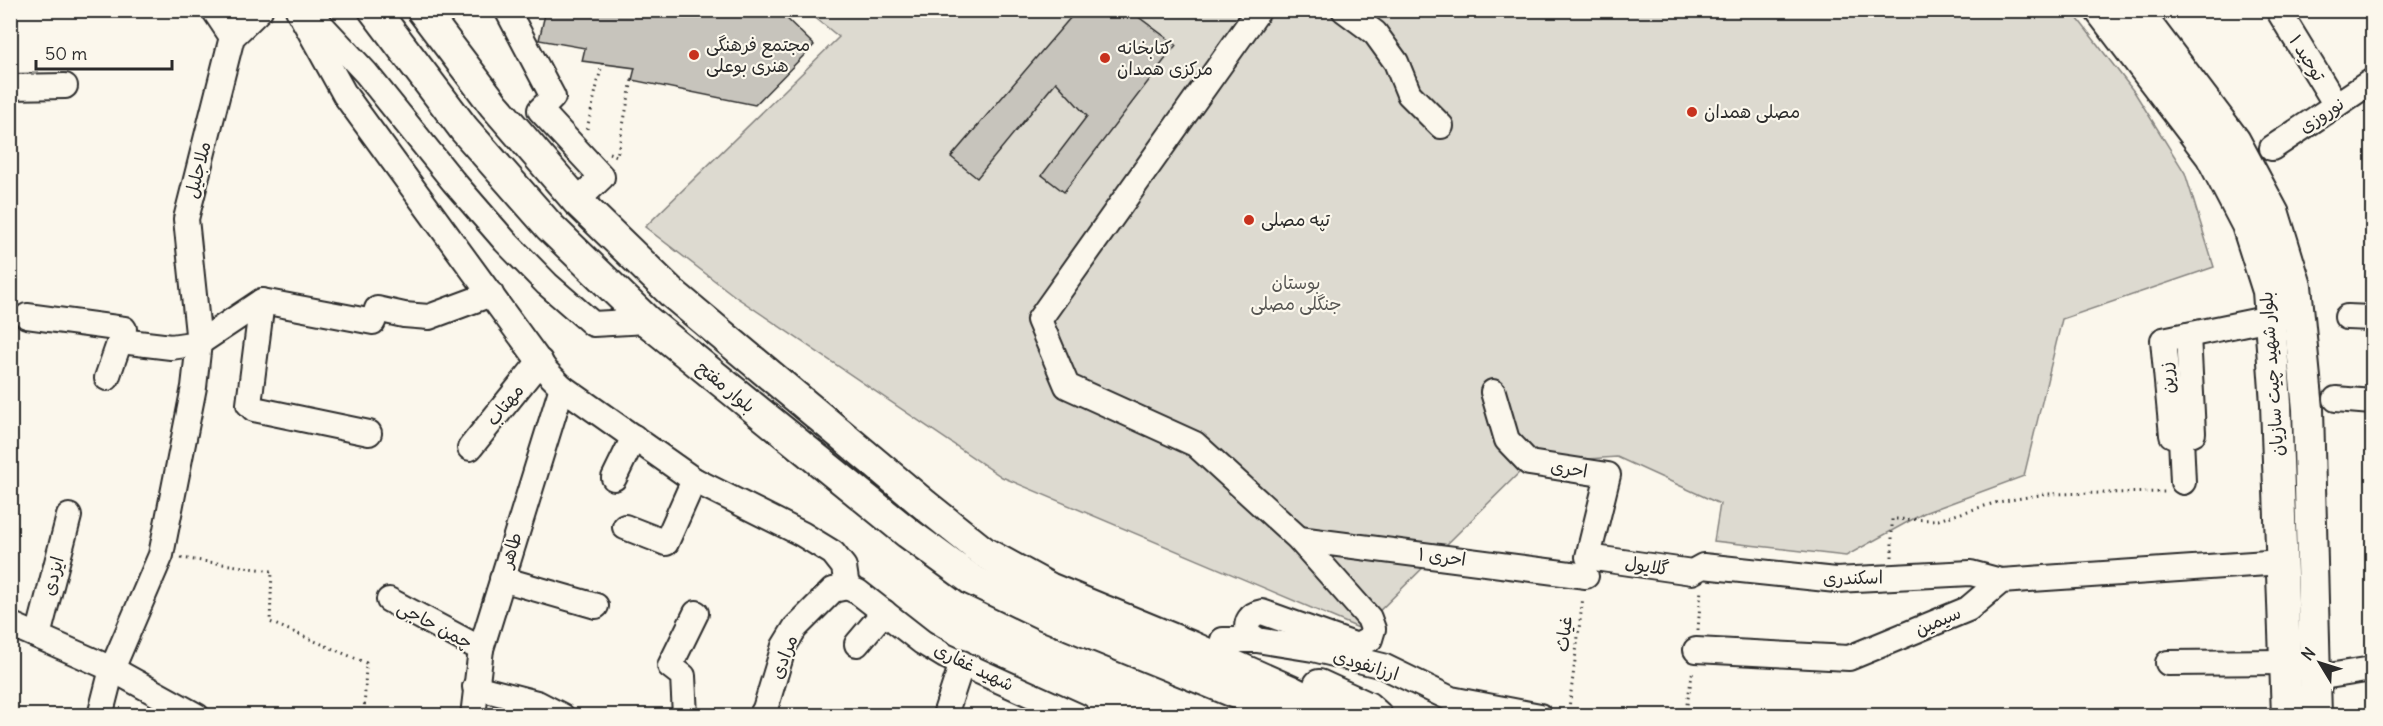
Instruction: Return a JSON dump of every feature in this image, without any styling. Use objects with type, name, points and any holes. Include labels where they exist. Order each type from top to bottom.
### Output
[{"type":"main road","name":"بلوار مفتح","points":[[374,10],[464,129],[549,227],[647,321],[908,533],[972,580],[1042,614],[1159,660],[1221,662]]},
{"type":"main road","points":[[422,10],[494,105],[577,201],[672,293],[985,553],[1049,588],[1190,646],[1340,716]]},
{"type":"main road","name":"بلوار شهید چیت سازیان","points":[[2100,10],[2211,156],[2247,225],[2268,291],[2276,404],[2287,716]]},
{"type":"main road","name":"بلوار شهید چیت سازیان","points":[[2136,10],[2235,141],[2274,214],[2296,286],[2308,409],[2316,716]]},
{"type":"main road","points":[[1159,660],[1182,683],[1254,716]]},
{"type":"main road","points":[[1221,662],[1293,716]]},
{"type":"main road","points":[[1221,662],[1367,707],[1377,716]]},
{"type":"street","points":[[214,10],[232,37],[260,10]]},
{"type":"street","points":[[298,10],[345,95],[490,294],[562,387],[694,480],[801,534],[833,553],[844,567],[847,586]]},
{"type":"street","points":[[307,10],[366,73],[453,181],[505,241],[547,284],[593,324],[647,321]]},
{"type":"street","points":[[507,10],[553,97],[518,132]]},
{"type":"street","points":[[1257,640],[1248,633],[1246,627],[1250,616],[1262,612],[1357,646],[1366,643],[1373,629],[1369,618],[1299,539],[1195,444],[1067,386],[1039,320],[1259,10]]},
{"type":"street","points":[[1344,10],[1375,33],[1396,62],[1409,94],[1441,126]]},
{"type":"street","name":"توحید ۱","points":[[2278,10],[2336,105]]},
{"type":"street","name":"ملاجلیل","points":[[100,716],[112,669],[161,555],[194,387],[199,343],[186,219],[232,37]]},
{"type":"street","name":"نوروزی","points":[[2272,148],[2373,81]]},
{"type":"street","points":[[10,87],[65,86]]},
{"type":"street","points":[[540,110],[602,177],[577,201]]},
{"type":"street","points":[[121,340],[171,347],[199,343],[262,301],[373,322],[377,309],[404,315],[429,317],[490,294]]},
{"type":"street","points":[[262,301],[249,404],[254,410],[369,433]]},
{"type":"street","points":[[27,316],[124,329],[107,378]]},
{"type":"street","points":[[2347,317],[2373,318]]},
{"type":"street","name":"زرین","points":[[2183,482],[2181,438],[2172,435],[2163,340],[2270,318]]},
{"type":"street","name":"مهتاب","points":[[470,448],[540,361]]},
{"type":"street","name":"طاهر","points":[[473,716],[481,649],[562,387]]},
{"type":"street","name":"احری","points":[[1493,392],[1507,440],[1529,463],[1608,475],[1587,566]]},
{"type":"street","points":[[2336,399],[2373,402]]},
{"type":"street","points":[[614,478],[634,437]]},
{"type":"street","points":[[625,527],[666,543],[694,480]]},
{"type":"street","name":"ایزدی","points":[[38,636],[69,516]]},
{"type":"street","name":"احری ۱","points":[[1299,539],[1587,566]]},
{"type":"street","points":[[2001,581],[2283,561]]},
{"type":"street","name":"گلایول","points":[[1587,566],[1692,572],[1703,566]]},
{"type":"street","name":"اسکندری","points":[[1703,566],[1836,580],[1971,573],[2001,581]]},
{"type":"street","points":[[502,579],[596,606]]},
{"type":"street","name":"سیمین","points":[[1696,650],[1849,658],[1968,609],[2001,581]]},
{"type":"street","name":"شهید غفاری","points":[[847,586],[922,642],[962,663],[1078,716]]},
{"type":"street","name":"مرادی","points":[[761,716],[765,710],[784,646],[795,628],[833,590],[847,586]]},
{"type":"street","name":"چمن حاجی","points":[[389,600],[481,649]]},
{"type":"street","points":[[857,644],[884,612]]},
{"type":"street","points":[[685,716],[683,676],[670,666],[696,613]]},
{"type":"street","points":[[10,624],[112,669],[197,716]]},
{"type":"street","name":"ارزانفودی","points":[[1221,662],[1257,640],[1312,649],[1383,666],[1451,699],[1540,716]]},
{"type":"street","points":[[2168,663],[2286,662]]},
{"type":"street","points":[[945,715],[962,663]]},
{"type":"street","points":[[2316,678],[2373,669]]},
{"type":"street","points":[[475,687],[537,703],[562,716]]},
{"type":"path","points":[[587,131],[602,64]]},
{"type":"path","points":[[617,156],[632,80]]},
{"type":"path","points":[[1893,577],[1892,519],[1938,520],[1998,502],[2046,494],[2162,493],[2183,482]]},
{"type":"path","points":[[161,555],[272,571],[270,622],[366,663],[364,716]]},
{"type":"path","name":"غیاث","points":[[1568,716],[1587,566]]},
{"type":"green space","name":"بوستان جنگلی مصلی","points":[[2071,10],[2135,93],[2185,173],[2214,267],[2062,319],[2024,476],[1924,513],[1846,556],[1714,541],[1720,504],[1617,457],[1529,463],[1361,629],[1002,477],[736,297],[645,227],[839,37],[807,11]]},
{"type":"building","name":"مجتمع فرهنگی هنری بوعلی","points":[[546,10],[778,10],[814,45],[755,105],[632,80],[635,68],[582,61],[585,48],[539,40]]},
{"type":"building","points":[[1077,10],[1129,10],[1176,45],[1064,192],[1042,175],[1087,116],[1056,82],[977,178],[951,157]]},
{"type":"place","name":"مجتمع فرهنگی هنری بوعلی","points":[[694,55]]},
{"type":"place","name":"کتابخانه مرکزی همدان","points":[[1105,58]]},
{"type":"place","name":"مصلی همدان","points":[[1692,112]]},
{"type":"place","name":"تپه مصلی","points":[[1249,220]]}]
